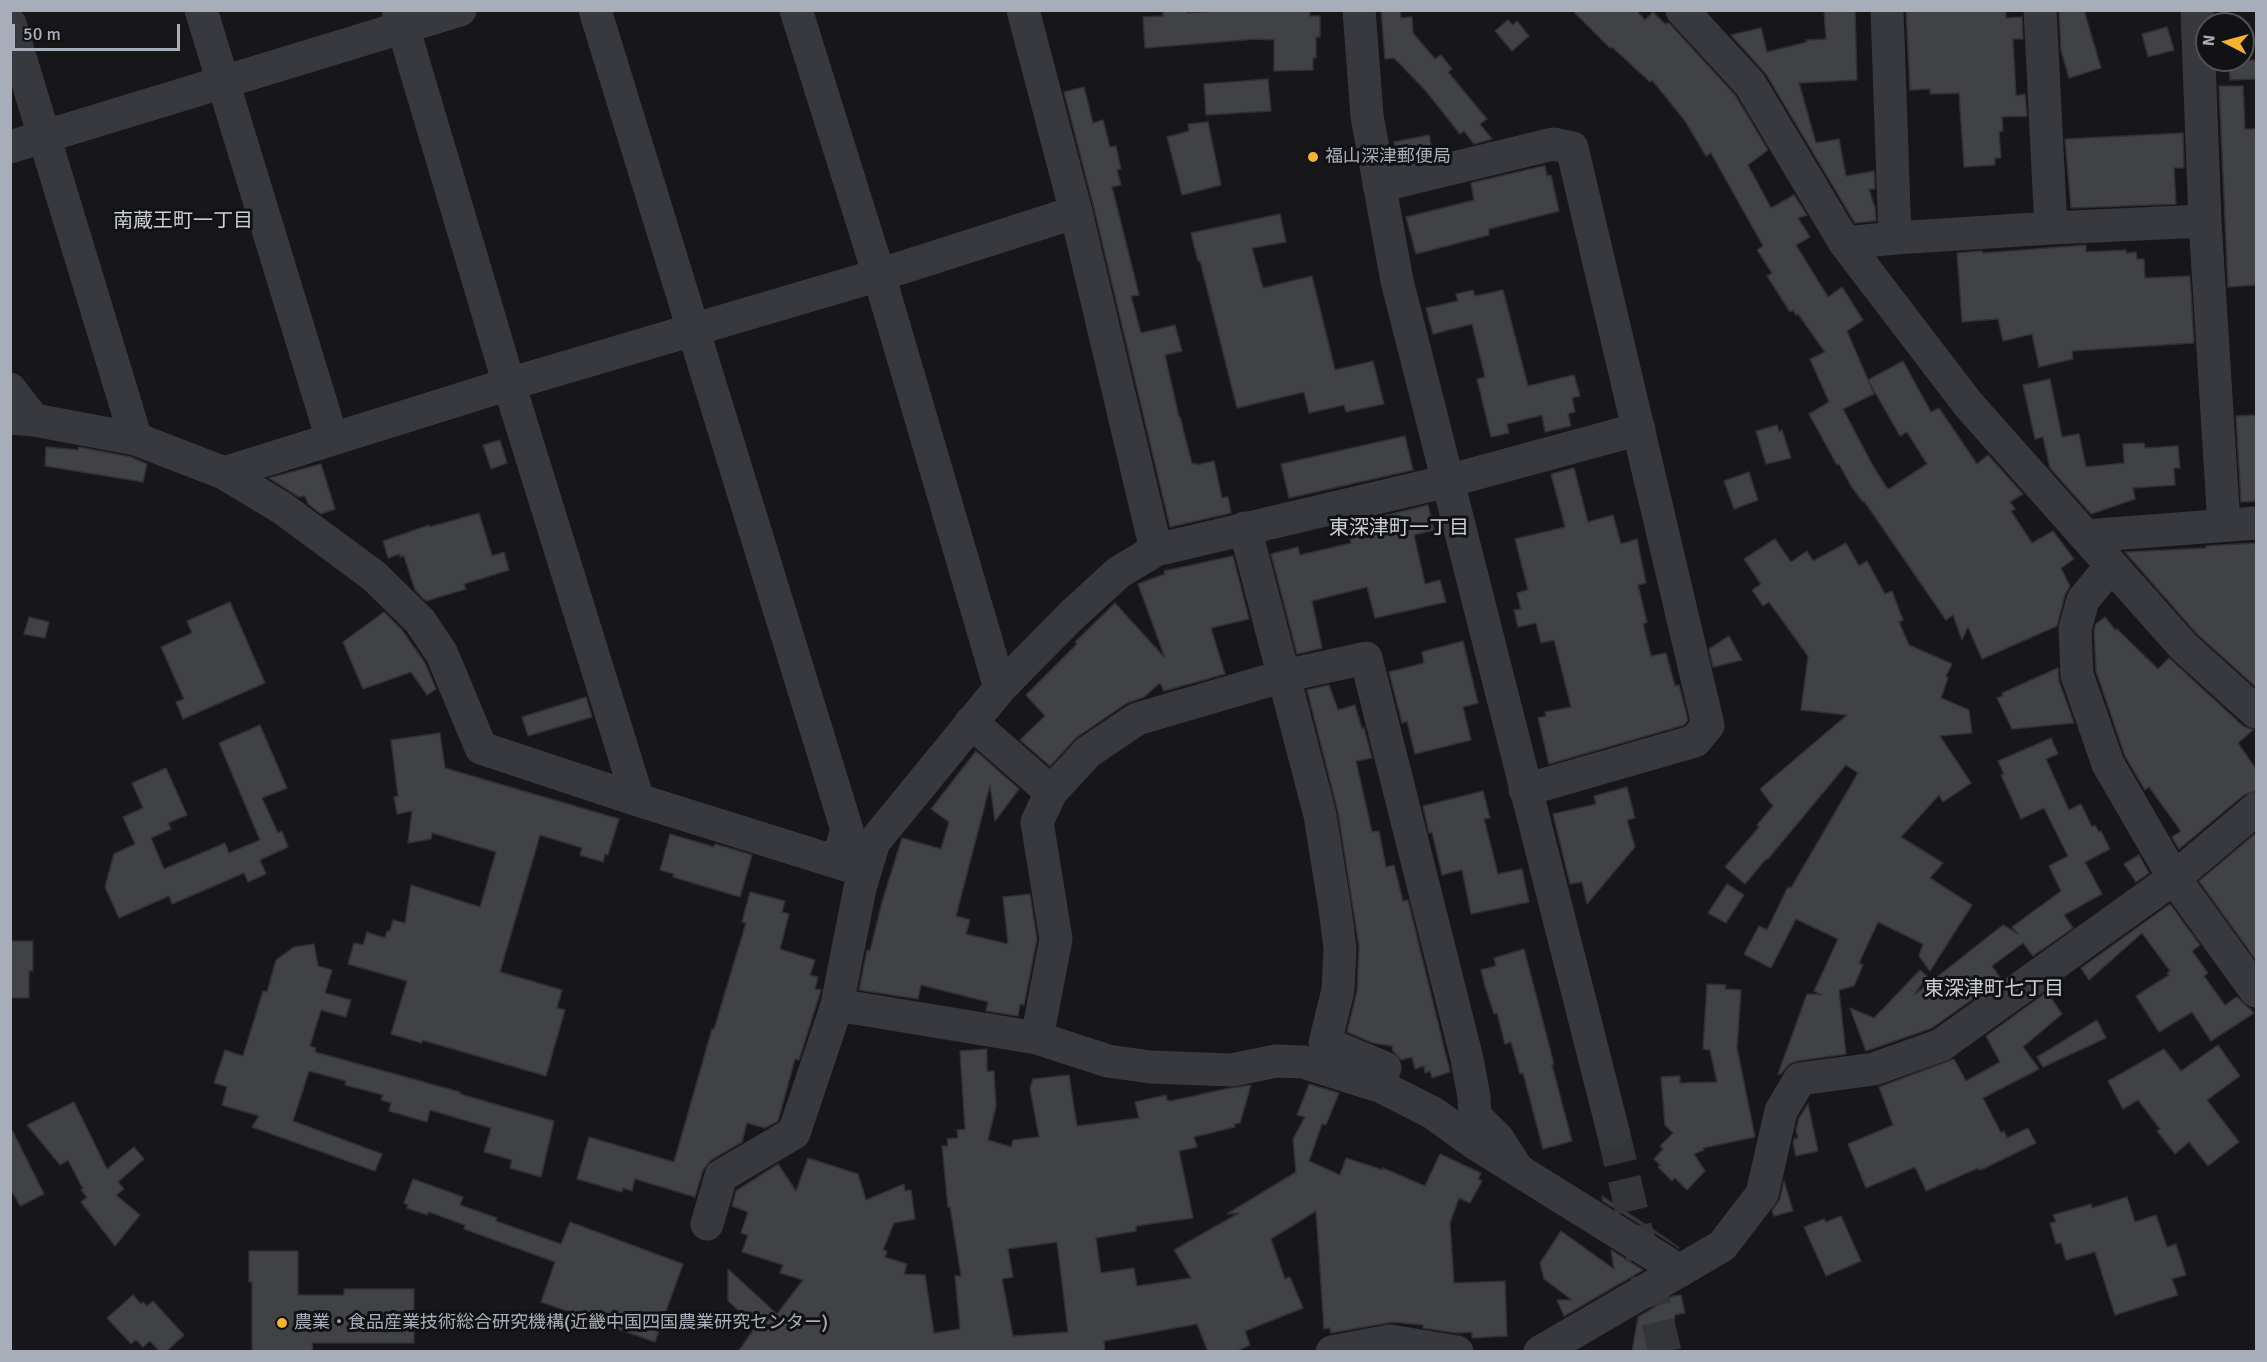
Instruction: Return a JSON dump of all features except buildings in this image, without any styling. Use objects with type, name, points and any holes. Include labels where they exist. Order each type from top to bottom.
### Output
[{"type":"street","points":[[201,10],[332,439]]},
{"type":"street","points":[[10,147],[224,82],[401,19],[460,10]]},
{"type":"street","points":[[595,10],[848,830],[851,867],[837,1005],[794,1133],[721,1176],[707,1224]]},
{"type":"street","points":[[796,10],[879,275],[1000,688]]},
{"type":"street","points":[[1023,10],[1076,212],[1156,550]]},
{"type":"street","points":[[1359,10],[1367,116],[1397,280],[1613,1131]]},
{"type":"street","points":[[1682,10],[1750,84],[1845,243],[1968,404],[2184,647],[2256,712]]},
{"type":"street","points":[[1887,10],[1894,238]]},
{"type":"street","points":[[2040,10],[2051,228]]},
{"type":"street","points":[[2197,10],[2205,221],[2224,525]]},
{"type":"street","points":[[401,19],[638,800]]},
{"type":"street","points":[[10,24],[136,439]]},
{"type":"street","points":[[1378,186],[1552,144],[1572,148],[1708,725],[1695,741],[1525,790]]},
{"type":"street","points":[[224,473],[510,384],[879,275],[1076,212]]},
{"type":"street","points":[[1845,243],[2051,228],[2205,221]]},
{"type":"street","points":[[10,389],[22,419],[136,439],[224,473],[282,508],[343,551],[420,621],[442,654],[481,748],[851,867]]},
{"type":"street","points":[[851,867],[1000,688],[1071,616],[1119,572],[1156,550],[1448,481],[1639,429]]},
{"type":"street","points":[[2085,536],[2256,523]]},
{"type":"street","points":[[1245,528],[1320,815],[1335,909],[1340,948],[1338,990],[1325,1043],[1397,1073],[1446,1097],[1475,1116],[1498,1139],[1516,1167]]},
{"type":"street","points":[[2111,566],[2083,600],[2075,630],[2077,675],[2108,764],[2174,878],[2256,991]]},
{"type":"street","points":[[1037,1038],[1056,939],[1037,822],[1051,792],[1088,752],[1137,719],[1284,676],[1366,658],[1467,1059],[1475,1116]]},
{"type":"street","points":[[971,722],[1051,792]]},
{"type":"street","points":[[1540,1352],[1722,1246],[1762,1194],[1781,1111],[1800,1079],[1874,1069],[1941,1045],[2174,878],[2256,809]]},
{"type":"street","points":[[837,1005],[1037,1038],[1108,1061],[1150,1067],[1232,1070],[1276,1061],[1303,1062],[1382,1087],[1433,1113],[1476,1144],[1680,1271]]},
{"type":"street","points":[[1332,1352],[1390,1341],[1458,1352]]},
{"type":"tunnel","points":[[1613,1131],[1665,1352]]},
{"type":"place","name":"福山深津郵便局","points":[[1313,157]]},
{"type":"place","name":"農業・食品産業技術総合研究機構(近畿中国四国農業研究センター)","points":[[282,1323]]},
{"type":"district","name":"南蔵王町一丁目","points":[[183,222]]},
{"type":"district","name":"東深津町一丁目","points":[[1399,529]]},
{"type":"district","name":"東深津町七丁目","points":[[1994,990]]}]
